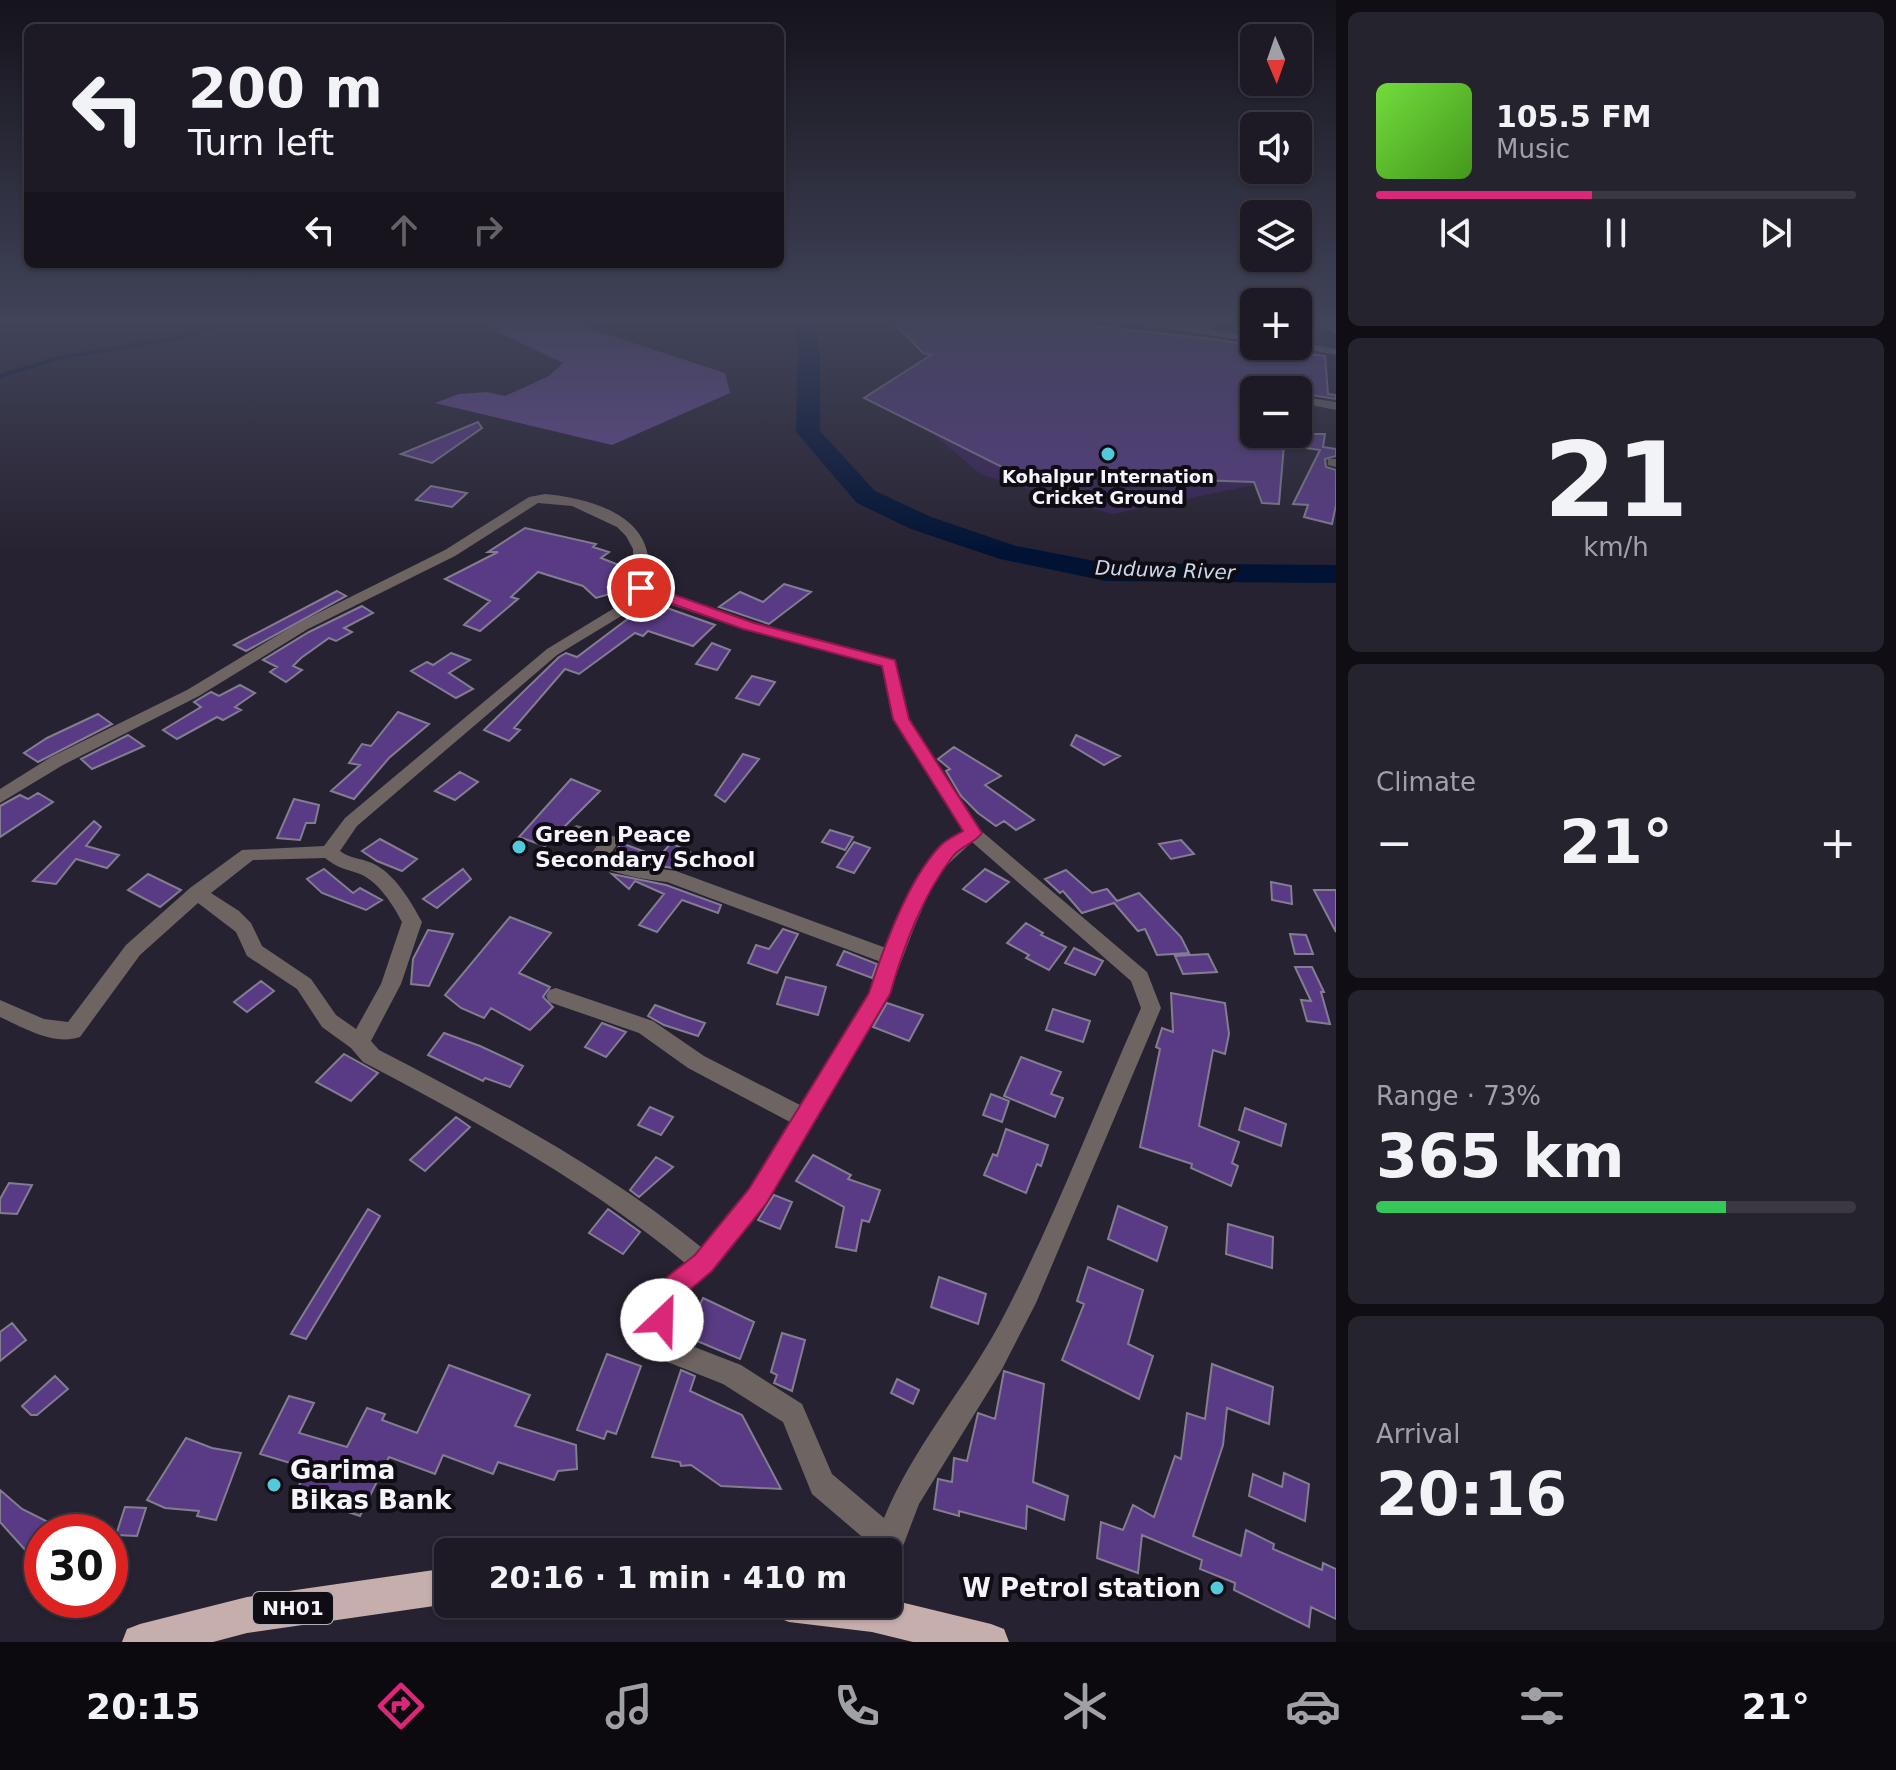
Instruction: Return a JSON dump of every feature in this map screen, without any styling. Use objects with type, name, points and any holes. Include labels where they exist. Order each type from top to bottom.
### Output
[{"type":"highway","name":"NH01","points":[[140,1642],[247,1615],[434,1588]]},
{"type":"highway","points":[[902,1617],[991,1642]]},
{"type":"street","points":[[1312,402],[1336,406]]},
{"type":"street","points":[[0,797],[57,761],[193,693],[303,626],[450,553],[534,500],[547,496],[568,501],[628,527],[638,542],[641,588],[650,593],[748,626],[889,663],[901,719],[973,833],[1140,977],[1151,1008],[1068,1208],[1013,1323],[904,1502],[892,1538]]},
{"type":"street","points":[[329,852],[351,822],[552,652],[650,593]]},
{"type":"street","points":[[577,831],[610,841],[598,857],[603,860],[683,881],[890,957]]},
{"type":"street","points":[[879,1538],[822,1484],[793,1413],[732,1374],[674,1352],[662,1320],[676,1285],[703,1263],[758,1196],[879,994],[890,957],[920,892],[948,849],[973,833]]},
{"type":"street","points":[[0,1008],[41,1027],[73,1031],[133,950],[197,893],[249,854],[329,852],[345,864],[370,870],[401,901],[412,922],[393,983],[359,1042]]},
{"type":"street","points":[[197,893],[232,916],[244,928],[254,951],[304,984],[329,1021],[359,1042],[371,1056],[478,1112],[617,1195],[703,1263]]},
{"type":"street","points":[[556,996],[646,1027],[696,1062],[804,1118]]},
{"type":"shaded area","points":[[444,400],[715,400],[612,445],[435,403]]},
{"type":"shaded area","points":[[922,425],[1240,433],[1240,448],[1259,448],[1255,485],[1112,514],[982,475]]},
{"type":"building","name":"Kohalpur Internation Cricket Ground","points":[[867,400],[1240,400],[1240,448],[1284,448],[1279,504],[1262,503],[1254,482],[1016,474]]},
{"type":"building","points":[[478,422],[482,428],[432,463],[401,454]]},
{"type":"building","name":"Kohalpur Internation Cricket Ground","points":[[1312,434],[1325,434],[1323,447],[1336,449],[1336,456],[1325,459],[1326,467],[1336,470],[1336,505],[1332,524],[1304,517],[1308,505],[1293,504],[1320,450],[1306,448],[1312,448]]},
{"type":"building","points":[[431,486],[467,493],[452,507],[416,500]]},
{"type":"building","points":[[525,528],[596,544],[593,547],[609,552],[601,558],[629,569],[607,587],[613,593],[596,598],[583,586],[538,572],[511,597],[518,599],[480,631],[464,625],[490,601],[445,579],[498,552],[488,552]]},
{"type":"building","points":[[784,584],[811,592],[769,624],[719,607],[740,592],[763,602]]},
{"type":"building","points":[[337,591],[346,596],[246,651],[234,645]]},
{"type":"building","points":[[650,602],[715,625],[693,646],[648,631],[643,636],[635,633],[579,674],[565,669],[514,728],[520,730],[509,741],[484,730],[559,657],[566,653],[577,657]]},
{"type":"building","points":[[362,606],[373,613],[344,628],[352,632],[336,641],[329,638],[301,658],[293,666],[302,670],[286,682],[270,672],[277,667],[263,660],[309,632]]},
{"type":"building","points":[[712,643],[730,650],[717,670],[696,664]]},
{"type":"building","points":[[451,653],[470,660],[449,673],[473,689],[456,698],[411,671],[427,662],[433,665]]},
{"type":"building","points":[[752,676],[775,682],[759,705],[736,698]]},
{"type":"building","points":[[240,685],[255,693],[235,707],[241,710],[223,720],[217,717],[177,739],[163,730],[201,707],[194,702],[211,692],[219,696]]},
{"type":"building","points":[[398,712],[429,724],[389,758],[354,799],[331,791],[360,765],[349,763],[362,744],[371,746]]},
{"type":"building","points":[[98,714],[112,724],[38,762],[24,753],[47,738]]},
{"type":"building","points":[[128,735],[144,746],[92,769],[81,759]]},
{"type":"building","points":[[1076,735],[1120,756],[1104,765],[1071,745]]},
{"type":"building","points":[[954,747],[1001,776],[985,785],[1034,820],[1016,830],[1004,821],[996,826],[978,813],[961,796],[946,771],[950,769],[938,759]]},
{"type":"building","points":[[743,754],[759,759],[725,802],[715,795]]},
{"type":"building","points":[[460,772],[478,782],[455,800],[435,791]]},
{"type":"building","points":[[571,779],[600,791],[545,846],[519,837]]},
{"type":"building","points":[[38,793],[53,802],[0,837],[0,806],[20,795],[28,799]]},
{"type":"building","points":[[294,799],[319,805],[315,823],[306,823],[300,840],[277,838]]},
{"type":"building","points":[[94,821],[101,827],[86,846],[119,855],[107,868],[76,859],[56,884],[33,881]]},
{"type":"building","points":[[830,830],[853,837],[845,850],[822,842]]},
{"type":"building","points":[[380,839],[417,859],[402,871],[362,851]]},
{"type":"building","points":[[1181,840],[1194,854],[1171,859],[1159,844]]},
{"type":"building","points":[[854,842],[870,848],[854,873],[837,867]]},
{"type":"building","points":[[621,843],[659,857],[671,843],[692,853],[679,869],[647,864],[615,853]]},
{"type":"building","points":[[324,869],[353,893],[360,888],[382,900],[366,910],[322,893],[307,879]]},
{"type":"building","points":[[463,869],[471,879],[437,908],[423,899]]},
{"type":"building","points":[[985,869],[1009,882],[986,902],[963,889]]},
{"type":"building","points":[[1066,870],[1092,893],[1107,889],[1117,901],[1139,893],[1181,937],[1189,953],[1157,955],[1145,929],[1138,931],[1114,903],[1082,913],[1063,891],[1060,893],[1045,879]]},
{"type":"building","points":[[148,874],[181,890],[160,907],[128,890]]},
{"type":"building","points":[[612,874],[666,885],[721,905],[718,913],[682,900],[657,932],[639,925],[664,894],[635,881],[629,889]]},
{"type":"building","points":[[1271,882],[1291,886],[1292,904],[1272,900]]},
{"type":"building","points":[[1314,890],[1336,890],[1336,932]]},
{"type":"building","points":[[510,917],[551,933],[519,973],[550,987],[543,997],[553,1007],[530,1030],[491,1008],[484,1018],[461,1008],[445,995]]},
{"type":"building","points":[[1026,923],[1043,933],[1041,935],[1066,947],[1049,970],[1007,943]]},
{"type":"building","points":[[783,929],[798,934],[777,973],[748,963],[756,945],[769,949]]},
{"type":"building","points":[[428,930],[453,934],[429,986],[411,984],[413,959]]},
{"type":"building","points":[[1290,934],[1306,935],[1313,954],[1295,954]]},
{"type":"building","points":[[1074,948],[1103,961],[1095,975],[1065,963]]},
{"type":"building","points":[[844,951],[877,964],[872,978],[837,965]]},
{"type":"building","points":[[1208,954],[1217,972],[1183,974],[1175,956]]},
{"type":"building","points":[[1295,967],[1312,967],[1324,992],[1321,992],[1330,1024],[1307,1021],[1301,1000],[1311,1001]]},
{"type":"building","points":[[786,977],[826,987],[818,1015],[777,1004]]},
{"type":"building","points":[[261,981],[274,991],[247,1012],[234,1002]]},
{"type":"building","points":[[1171,993],[1225,1003],[1229,1034],[1225,1054],[1213,1050],[1199,1126],[1239,1142],[1232,1163],[1238,1166],[1231,1186],[1191,1168],[1192,1164],[1140,1147],[1160,1049],[1156,1047],[1162,1028],[1173,1032]]},
{"type":"building","points":[[887,1003],[923,1015],[909,1041],[873,1027]]},
{"type":"building","points":[[655,1005],[705,1023],[698,1036],[664,1025],[648,1016]]},
{"type":"building","points":[[1053,1009],[1090,1021],[1083,1042],[1046,1030]]},
{"type":"building","points":[[602,1023],[626,1032],[606,1057],[585,1047]]},
{"type":"building","points":[[444,1033],[523,1066],[510,1087],[485,1078],[483,1081],[428,1055]]},
{"type":"building","points":[[344,1054],[378,1073],[351,1101],[316,1082]]},
{"type":"building","points":[[1021,1057],[1061,1072],[1051,1094],[1063,1098],[1055,1117],[1004,1096]]},
{"type":"building","points":[[991,1094],[1009,1101],[1002,1122],[983,1115]]},
{"type":"building","points":[[650,1107],[673,1117],[661,1135],[638,1125]]},
{"type":"building","points":[[1245,1108],[1286,1124],[1281,1146],[1239,1130]]},
{"type":"building","points":[[456,1117],[470,1127],[425,1171],[410,1160]]},
{"type":"building","points":[[1006,1129],[1048,1145],[1026,1193],[984,1175],[993,1154],[997,1156]]},
{"type":"building","points":[[813,1155],[851,1175],[848,1179],[880,1190],[869,1222],[862,1220],[856,1251],[836,1247],[844,1207],[796,1181]]},
{"type":"building","points":[[656,1157],[673,1167],[639,1197],[630,1190]]},
{"type":"building","points":[[9,1183],[32,1185],[17,1214],[0,1213],[0,1199]]},
{"type":"building","points":[[774,1195],[792,1202],[780,1229],[758,1220]]},
{"type":"building","points":[[1118,1206],[1167,1227],[1157,1261],[1108,1239]]},
{"type":"building","points":[[368,1209],[380,1216],[306,1339],[291,1334]]},
{"type":"building","points":[[608,1209],[640,1232],[623,1254],[589,1233]]},
{"type":"building","points":[[1228,1224],[1273,1237],[1272,1268],[1226,1254]]},
{"type":"building","points":[[1088,1267],[1143,1290],[1128,1344],[1153,1356],[1139,1399],[1062,1360],[1084,1304],[1077,1301]]},
{"type":"building","points":[[939,1277],[986,1294],[978,1324],[931,1307]]},
{"type":"building","points":[[703,1298],[754,1322],[740,1359],[685,1336]]},
{"type":"building","points":[[12,1323],[26,1340],[0,1361],[0,1332]]},
{"type":"building","points":[[782,1333],[805,1340],[792,1391],[774,1383],[777,1375],[771,1372]]},
{"type":"building","points":[[607,1354],[641,1366],[616,1434],[607,1431],[604,1439],[577,1430]]},
{"type":"building","points":[[1212,1364],[1273,1387],[1269,1424],[1227,1408],[1223,1445],[1193,1536],[1241,1556],[1246,1530],[1274,1544],[1273,1549],[1322,1570],[1323,1563],[1336,1569],[1336,1619],[1311,1607],[1309,1627],[1234,1590],[1235,1583],[1200,1569],[1202,1560],[1142,1535],[1138,1573],[1097,1558],[1101,1522],[1123,1530],[1133,1505],[1154,1517],[1175,1456],[1181,1459],[1187,1413],[1205,1419]]},
{"type":"building","points":[[449,1365],[530,1395],[515,1426],[576,1445],[577,1469],[558,1471],[554,1480],[498,1462],[493,1474],[443,1455],[435,1474],[389,1457],[360,1516],[318,1502],[314,1511],[290,1505],[307,1468],[260,1454],[289,1396],[314,1403],[299,1433],[347,1447],[367,1408],[385,1414],[382,1420],[417,1433]]},
{"type":"building","points":[[681,1370],[695,1376],[690,1391],[742,1415],[781,1489],[721,1486],[691,1465],[681,1466],[680,1462],[652,1457]]},
{"type":"building","points":[[1004,1371],[1044,1384],[1033,1482],[1068,1496],[1064,1520],[1027,1506],[1026,1529],[959,1511],[959,1516],[934,1509],[938,1479],[952,1482],[954,1458],[967,1461],[978,1413],[995,1419]]},
{"type":"building","points":[[55,1376],[68,1389],[37,1415],[31,1415],[22,1406]]},
{"type":"building","points":[[897,1379],[919,1390],[913,1404],[891,1393]]},
{"type":"building","points":[[186,1438],[212,1448],[241,1453],[216,1520],[197,1516],[199,1511],[165,1508],[147,1500]]},
{"type":"building","points":[[1284,1473],[1309,1484],[1305,1521],[1249,1496],[1253,1474],[1282,1487]]},
{"type":"building","points":[[0,1490],[32,1514],[24,1514],[24,1549],[0,1522]]},
{"type":"building","points":[[125,1507],[146,1508],[137,1536],[128,1536],[128,1514],[123,1514]]},
{"type":"waterway","name":"Duduwa River","points":[[808,400],[808,432],[866,497],[921,523],[1010,553],[1106,572],[1336,574]]},
{"type":"place","name":"Kohalpur Internation Cricket Ground","points":[[1108,454]]},
{"type":"place","name":"Green Peace Secondary School","points":[[519,847]]},
{"type":"place","name":"Garima Bikas Bank","points":[[274,1485]]},
{"type":"place","name":"W Petrol station","points":[[1217,1588]]},
{"type":"route","points":[[641,588],[748,626],[889,663],[901,719],[973,833],[948,849],[920,892],[890,957],[879,994],[758,1196],[703,1263],[676,1285],[662,1320]]}]
